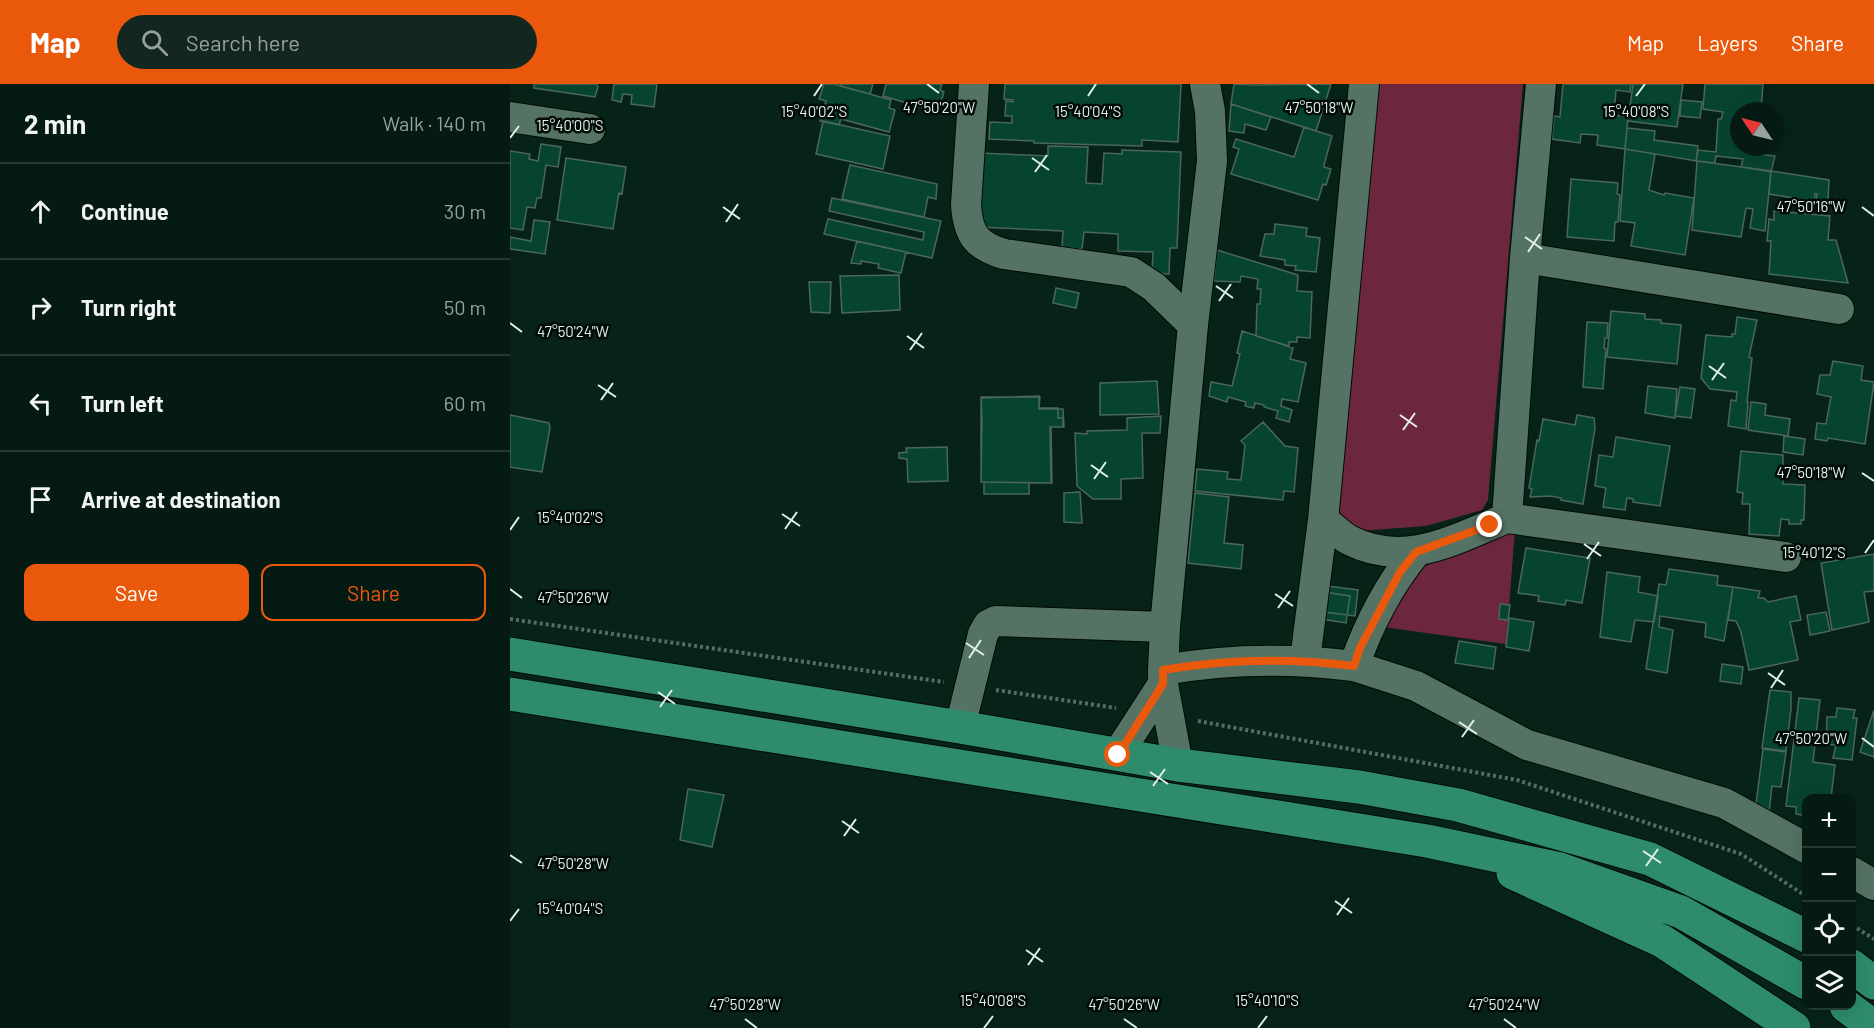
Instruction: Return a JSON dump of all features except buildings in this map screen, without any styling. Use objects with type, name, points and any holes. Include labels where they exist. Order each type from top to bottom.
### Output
[{"type":"main road","points":[[510,654],[1178,765],[1359,787],[1458,805],[1650,859],[1802,934]]},
{"type":"main road","points":[[510,694],[1427,841],[1560,869],[1681,912],[1802,980]]},
{"type":"main road","points":[[1427,841],[1510,871],[1662,941],[1794,1028]]},
{"type":"main road","points":[[1856,970],[1874,983]]},
{"type":"main road","points":[[1852,1010],[1874,1027]]},
{"type":"street","points":[[974,84],[966,205],[967,224],[977,240],[990,250],[1004,254],[1131,272],[1154,287],[1193,325]]},
{"type":"street","points":[[1178,765],[1163,677],[1165,627],[1193,325],[1212,161],[1210,111],[1205,84]]},
{"type":"street","points":[[1305,660],[1316,589],[1364,84]]},
{"type":"street","points":[[1507,518],[1525,258],[1541,84]]},
{"type":"street","points":[[510,117],[590,129]]},
{"type":"street","points":[[1525,258],[1839,309]]},
{"type":"street","points":[[1323,520],[1347,539],[1367,548],[1390,552],[1416,552],[1468,535],[1507,518],[1786,557]]},
{"type":"street","points":[[1316,589],[1329,572],[1367,548]]},
{"type":"street","points":[[1354,666],[1360,648],[1400,572],[1416,552]]},
{"type":"street","points":[[960,727],[983,634],[988,625],[996,621],[1165,627]]},
{"type":"street","points":[[1118,755],[1163,677],[1221,663],[1305,660],[1354,666],[1416,686],[1527,745],[1724,803],[1802,846]]},
{"type":"street","points":[[1856,875],[1874,885]]},
{"type":"path","points":[[1856,928],[1874,939]]},
{"type":"shaded area","points":[[1374,84],[1523,84],[1488,500],[1482,510],[1426,526],[1359,531],[1347,523],[1336,506]]},
{"type":"shaded area","points":[[1503,530],[1515,530],[1506,644],[1383,627],[1412,572]]},
{"type":"route","points":[[1118,755],[1163,684],[1163,670],[1221,663],[1305,660],[1354,666],[1360,648],[1400,572],[1416,552],[1468,535],[1490,525]]}]
